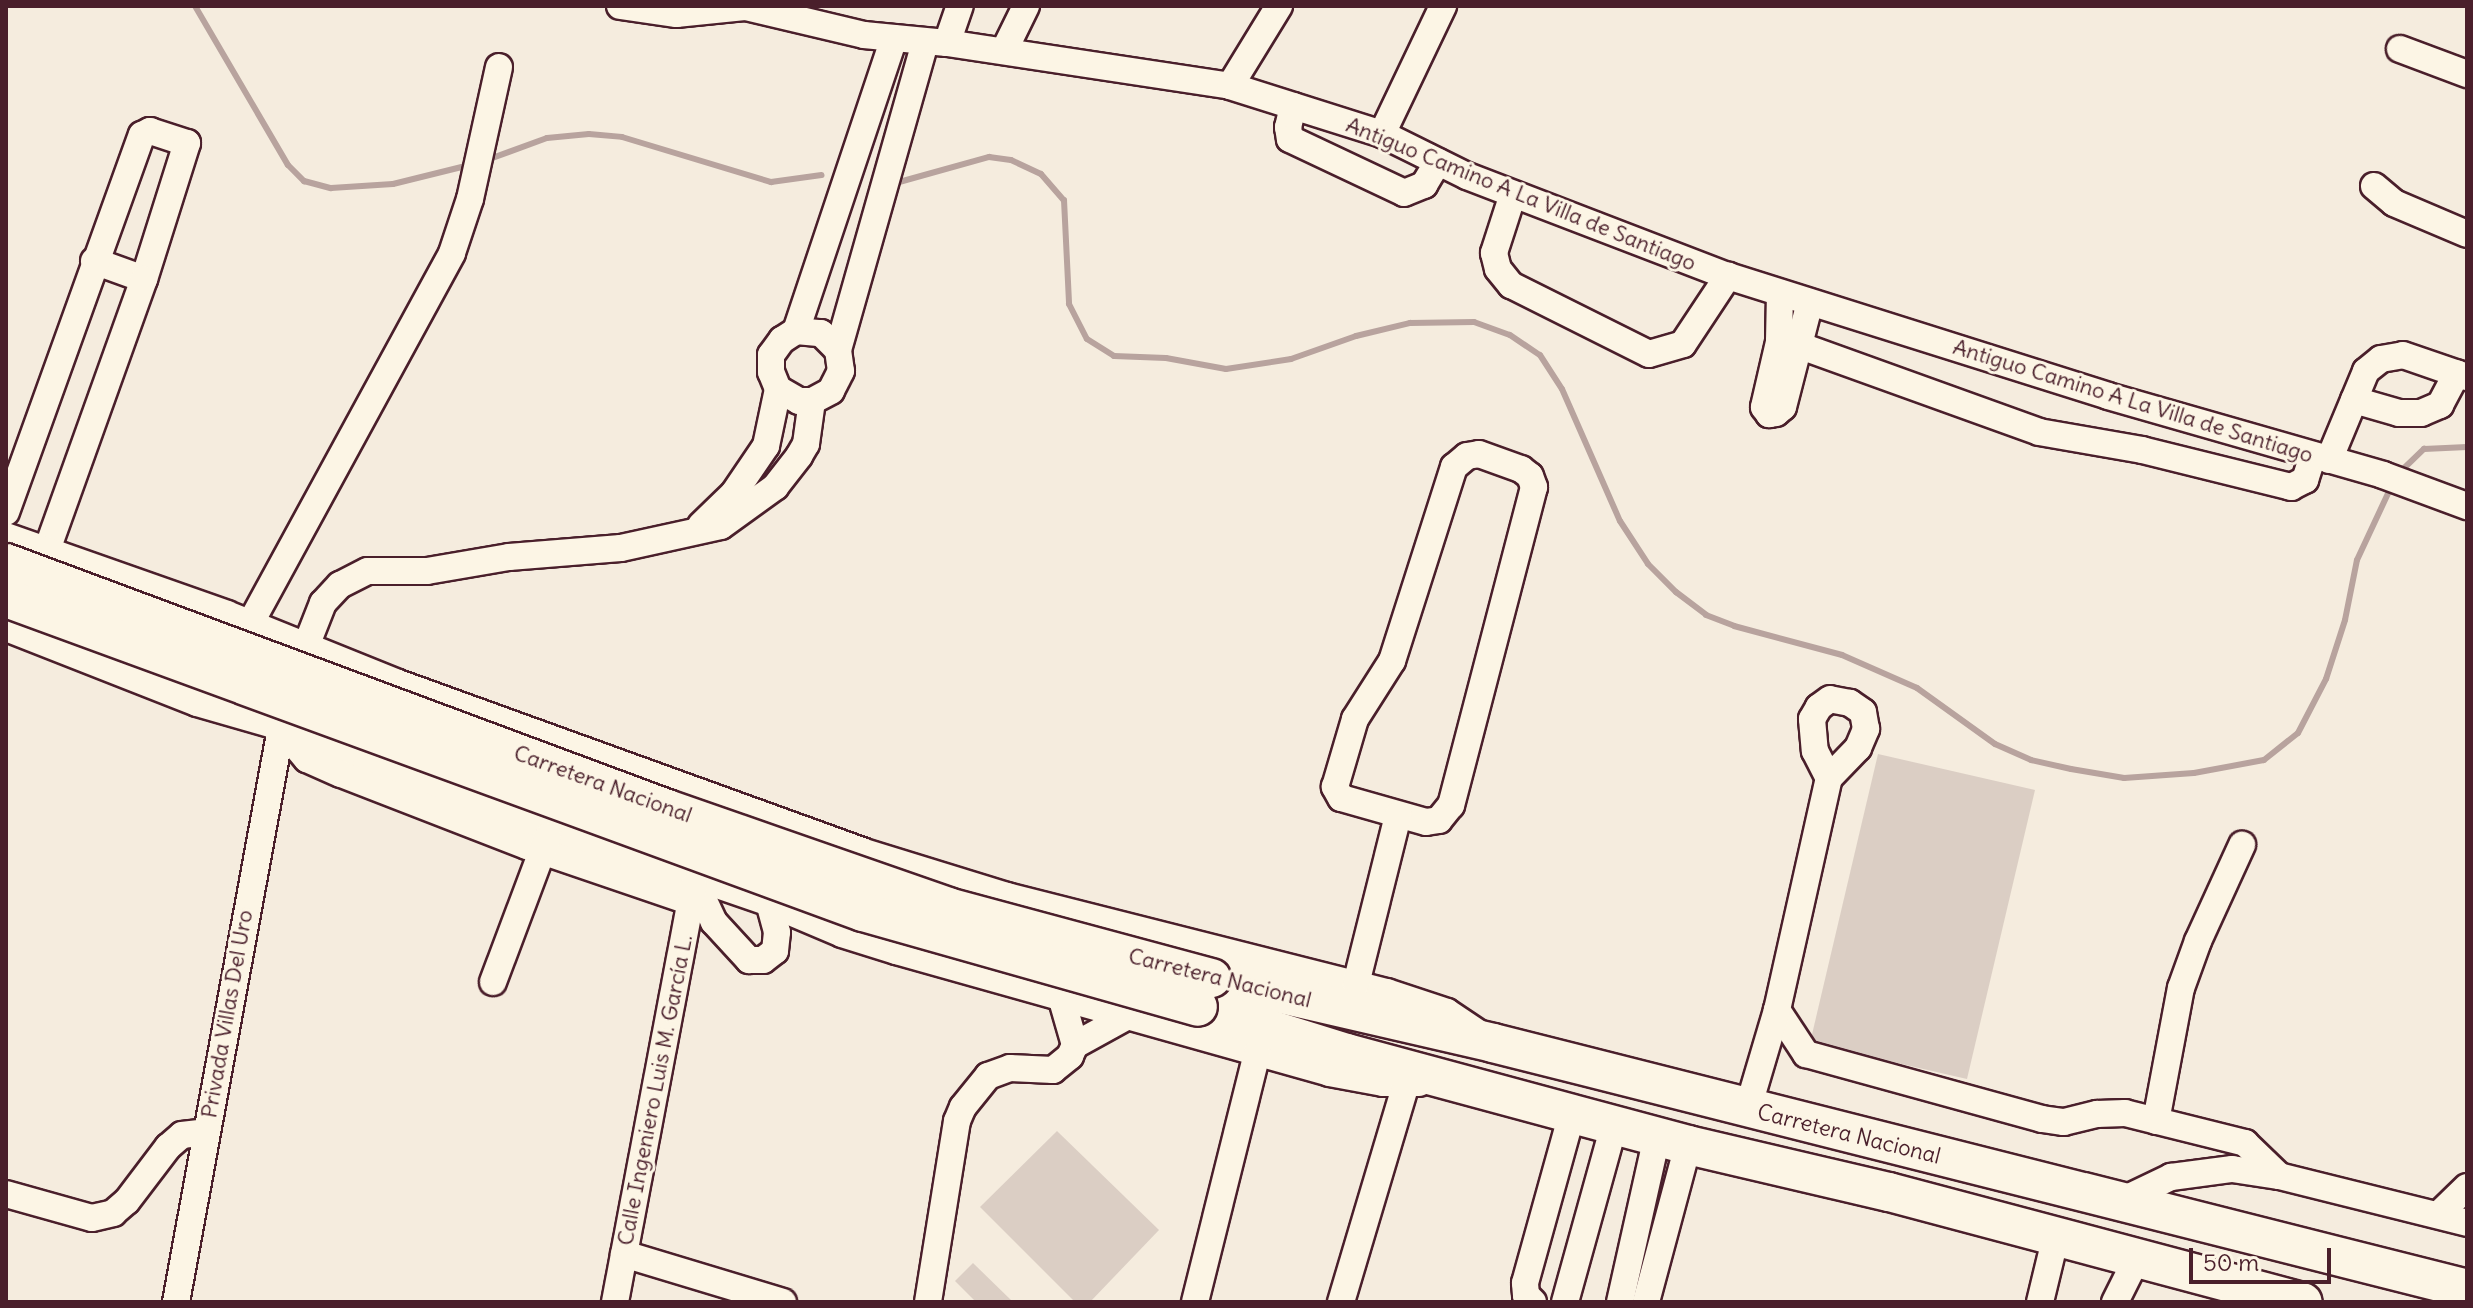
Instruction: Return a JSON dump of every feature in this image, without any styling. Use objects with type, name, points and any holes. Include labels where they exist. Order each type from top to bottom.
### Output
[{"type":"highway","name":"Carretera Nacional","points":[[6,563],[667,809],[1205,992],[1447,1080],[1672,1141],[1889,1192],[2303,1302]]},
{"type":"highway","name":"Carretera Nacional","points":[[6,598],[863,912],[1205,992],[1493,1043],[2467,1289]]},
{"type":"street","name":"Antiguo Camino A La Villa de Santiago","points":[[620,6],[676,14],[743,6],[864,35],[1004,51],[1230,86],[1382,134],[1513,194],[1728,276],[2108,396],[2395,480],[2467,506]]},
{"type":"street","points":[[778,389],[799,401],[812,401],[831,391],[841,371],[838,350],[936,42],[960,6]]},
{"type":"street","points":[[1004,51],[1026,6]]},
{"type":"street","points":[[1230,86],[1279,6]]},
{"type":"street","points":[[1382,134],[1443,6]]},
{"type":"street","points":[[796,331],[894,38]]},
{"type":"street","points":[[2400,49],[2467,74]]},
{"type":"street","points":[[197,703],[225,681],[233,665],[238,619],[452,253],[475,177],[499,67]]},
{"type":"street","points":[[1293,106],[1288,127],[1290,139],[1404,193],[1424,185],[1438,162]]},
{"type":"street","points":[[6,512],[142,135],[150,131],[187,143],[186,155],[144,279],[47,550]]},
{"type":"street","points":[[2374,186],[2394,203],[2467,234]]},
{"type":"street","points":[[1513,194],[1494,253],[1498,269],[1511,285],[1649,354],[1683,344],[1728,276]]},
{"type":"street","points":[[94,261],[144,279]]},
{"type":"street","points":[[1780,293],[1789,344]]},
{"type":"street","points":[[1789,344],[1810,302]]},
{"type":"street","points":[[694,532],[724,504],[752,470],[766,446],[778,389],[771,372],[771,355],[782,340],[796,331],[821,333],[838,350]]},
{"type":"street","points":[[1789,344],[2039,432],[2142,450],[2291,487],[2305,480],[2321,458],[2354,400],[2366,371],[2381,359],[2403,355],[2462,375],[2440,405],[2421,413],[2399,413],[2354,400]]},
{"type":"street","name":"Privada Villas Del Uro","points":[[176,1302],[280,727],[305,644],[323,603],[340,585],[368,571],[427,571],[509,557],[621,548],[694,532],[736,518],[775,487],[806,444],[812,401]]},
{"type":"street","points":[[1479,454],[1521,469],[1530,476],[1534,487],[1447,814],[1439,820],[1426,822],[1398,815],[1341,798],[1335,787],[1355,719],[1392,661],[1454,467],[1467,456],[1479,454]]},
{"type":"street","points":[[6,536],[305,644],[398,683],[861,851],[1007,896],[1356,984],[1447,1012],[1493,1043]]},
{"type":"street","points":[[6,628],[197,703],[280,727],[546,840]]},
{"type":"street","points":[[366,764],[354,752],[347,737],[346,719],[352,703],[364,691],[380,683],[398,683]]},
{"type":"street","points":[[280,727],[307,759],[697,895],[769,903],[842,934],[1062,1000],[1329,1073],[1406,1084],[1447,1080]]},
{"type":"street","points":[[1748,1108],[1777,1010],[1829,778]]},
{"type":"street","points":[[1356,984],[1398,815]]},
{"type":"street","points":[[493,982],[546,840]]},
{"type":"street","points":[[2156,1121],[2181,988],[2198,941],[2242,845]]},
{"type":"street","points":[[697,895],[731,942],[749,960],[763,960],[775,951],[777,932],[769,903]]},
{"type":"street","name":"Calle Ingeniero Luis M. García L.","points":[[615,1302],[697,895]]},
{"type":"street","points":[[1062,1000],[1075,1045]]},
{"type":"street","points":[[1777,1010],[1806,1054],[1919,1088],[2064,1122],[2097,1114],[2125,1113],[2245,1143],[2279,1176]]},
{"type":"street","points":[[928,1302],[957,1121],[963,1107],[988,1076],[1010,1068],[1053,1070],[1070,1056],[1075,1045],[1128,1016]]},
{"type":"street","points":[[1195,1302],[1257,1054]]},
{"type":"street","points":[[1341,1302],[1406,1084]]},
{"type":"street","points":[[1533,1302],[1526,1295],[1525,1283],[1572,1114]]},
{"type":"street","points":[[1565,1302],[1614,1125]]},
{"type":"street","points":[[6,1194],[92,1218],[113,1213],[127,1201],[168,1147],[182,1135],[206,1132]]},
{"type":"street","points":[[1620,1302],[1672,1141]]},
{"type":"street","points":[[1646,1302],[1672,1141]]},
{"type":"street","points":[[2119,1202],[2171,1177],[2232,1169],[2279,1176],[2467,1223]]},
{"type":"street","points":[[2439,1214],[2467,1187]]},
{"type":"street","points":[[2040,1302],[2056,1236]]},
{"type":"street","points":[[624,1254],[783,1302]]},
{"type":"street","points":[[2115,1302],[2137,1258]]},
{"type":"shaded area","points":[[1878,754],[2035,790],[1967,1079],[1810,1043]]},
{"type":"shaded area","points":[[1057,1131],[1159,1230],[1090,1302],[1075,1302],[980,1207]]},
{"type":"shaded area","points":[[973,1263],[1011,1302],[976,1302],[955,1281]]},
{"type":"waterway","points":[[195,6],[288,165],[304,181],[331,188],[393,184],[470,165]]},
{"type":"waterway","points":[[484,161],[547,138],[589,134],[622,137],[771,182],[822,175]]},
{"type":"waterway","points":[[892,184],[989,157],[1011,160],[1041,174],[1064,200],[1069,304],[1087,339],[1114,356],[1166,358],[1226,369],[1291,359],[1356,336],[1410,323],[1474,322],[1510,335],[1540,355],[1562,389],[1620,521],[1648,564],[1676,592],[1706,615],[1734,626],[1842,655],[1917,688],[1995,744],[2031,760],[2071,769],[2124,778],[2194,773],[2264,760],[2298,733],[2326,679],[2345,620],[2357,560],[2391,487]]},
{"type":"waterway","points":[[2399,473],[2424,449],[2467,447]]}]
